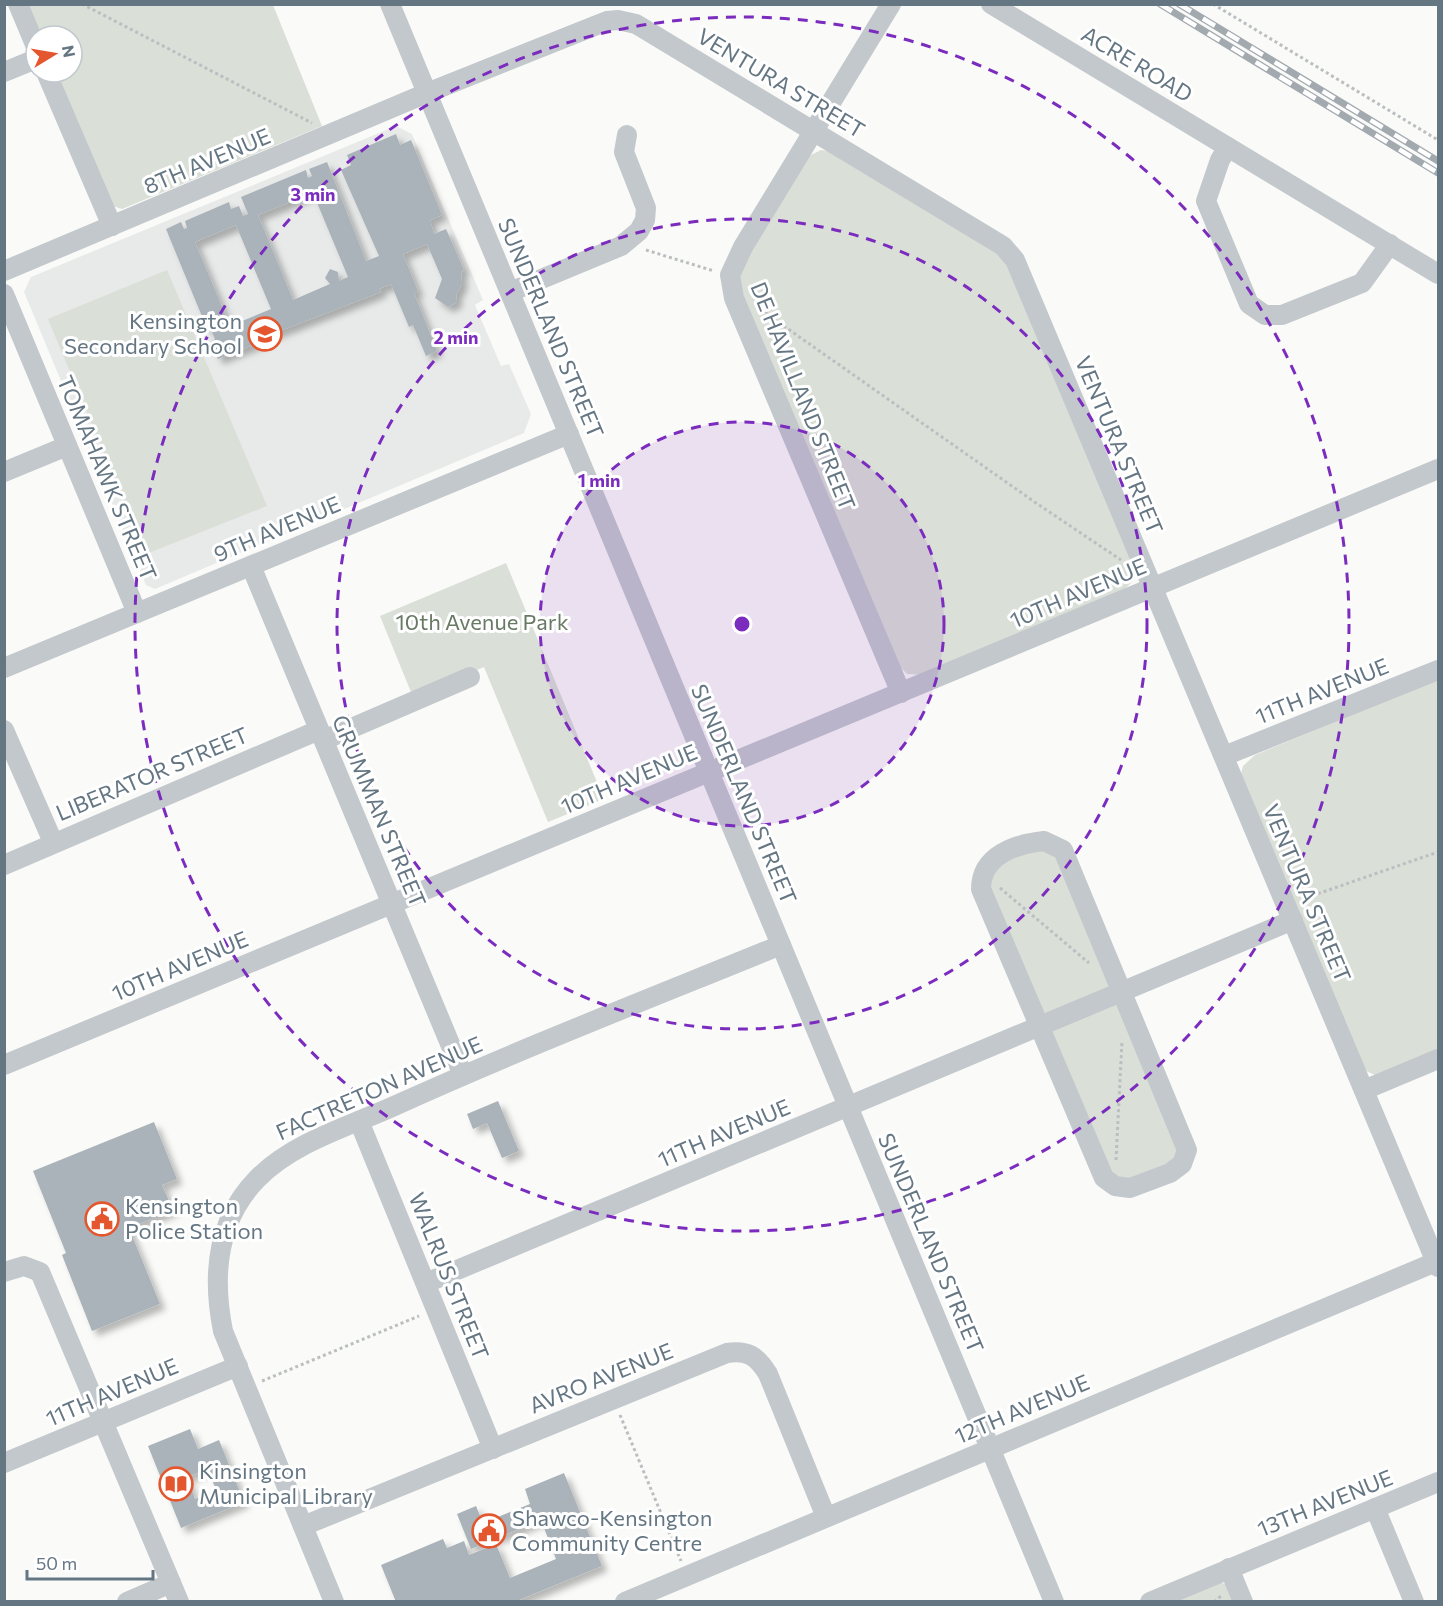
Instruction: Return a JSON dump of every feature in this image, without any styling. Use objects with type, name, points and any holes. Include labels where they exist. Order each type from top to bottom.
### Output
[{"type":"street","points":[[18,4],[26,24]]},
{"type":"street","name":"SUNDERLAND STREET","points":[[390,4],[1054,1602]]},
{"type":"street","name":"DE HAVILLAND STREET","points":[[891,4],[748,239],[730,275],[734,298],[901,693]]},
{"type":"street","name":"ACRE ROAD","points":[[991,4],[1438,274]]},
{"type":"street","name":"VENTURA STREET","points":[[427,93],[607,21],[618,20],[636,24],[995,240],[1010,252],[1438,1263]]},
{"type":"street","points":[[4,72],[24,64]]},
{"type":"street","points":[[51,84],[112,226]]},
{"type":"street","name":"8TH AVENUE","points":[[4,271],[427,93]]},
{"type":"street","points":[[510,292],[621,246],[639,231],[645,220],[646,208],[624,152],[627,135]]},
{"type":"street","points":[[1228,147],[1220,160],[1206,201],[1249,304],[1265,315],[1282,315],[1362,283],[1390,244]]},
{"type":"street","name":"TOMAHAWK STREET","points":[[4,294],[137,613]]},
{"type":"street","name":"9TH AVENUE","points":[[4,668],[568,434]]},
{"type":"street","points":[[4,472],[67,446]]},
{"type":"street","name":"10TH AVENUE","points":[[4,1065],[901,693],[1150,580],[1438,469]]},
{"type":"street","name":"GRUMMAN STREET","points":[[251,566],[463,1075]]},
{"type":"street","name":"11TH AVENUE","points":[[1224,756],[1438,670]]},
{"type":"street","name":"LIBERATOR STREET","points":[[4,865],[53,842],[470,677]]},
{"type":"street","points":[[4,730],[53,842]]},
{"type":"street","points":[[1044,841],[1064,850],[1187,1150],[1182,1164],[1170,1173],[1147,1182],[1122,1188],[1109,1184],[1104,1178],[1040,1027],[981,889],[987,866],[998,855],[1044,841]]},
{"type":"street","name":"11TH AVENUE","points":[[426,1283],[1124,993],[1293,920]]},
{"type":"street","name":"FACTRETON AVENUE","points":[[334,1602],[223,1331],[217,1295],[219,1249],[228,1221],[256,1179],[278,1159],[359,1121],[463,1075],[781,945]]},
{"type":"street","points":[[1364,1090],[1438,1059]]},
{"type":"street","name":"WALRUS STREET","points":[[359,1121],[493,1449]]},
{"type":"street","name":"12TH AVENUE","points":[[625,1602],[1438,1263]]},
{"type":"street","points":[[4,1272],[24,1266],[40,1272],[179,1602]]},
{"type":"street","name":"AVRO AVENUE","points":[[303,1526],[727,1353],[742,1351],[755,1356],[768,1374],[826,1517]]},
{"type":"street","name":"11TH AVENUE","points":[[4,1463],[238,1366]]},
{"type":"street","name":"13TH AVENUE","points":[[1150,1602],[1438,1482]]},
{"type":"street","points":[[1375,1508],[1414,1602]]},
{"type":"street","points":[[1229,1568],[1243,1602]]},
{"type":"street","points":[[127,1602],[171,1583]]},
{"type":"path","points":[[82,4],[331,135]]},
{"type":"path","points":[[1213,4],[1438,140]]},
{"type":"path","points":[[641,248],[730,275]]},
{"type":"path","points":[[755,300],[771,317],[1150,580]]},
{"type":"path","points":[[1293,920],[1298,910],[1317,894],[1438,852]]},
{"type":"path","points":[[246,1388],[436,1309]]},
{"type":"path","points":[[614,1399],[687,1575]]},
{"type":"path","points":[[1214,1602],[1223,1594]]},
{"type":"shaded area","name":"Kensington Secondary School","points":[[396,126],[412,134],[483,300],[475,305],[501,366],[509,364],[531,414],[524,433],[155,589],[146,585],[24,292],[31,277]]},
{"type":"green space","points":[[25,5],[273,5],[322,126],[122,209],[113,206],[59,84],[84,84],[84,24],[34,24]]},
{"type":"green space","points":[[821,150],[835,152],[1006,258],[1135,565],[1134,580],[1123,591],[924,675],[907,674],[894,661],[739,285],[742,262],[807,157]]},
{"type":"green space","points":[[167,270],[267,506],[146,554],[48,319]]},
{"type":"green space","name":"10th Avenue Park","points":[[506,563],[604,799],[548,822],[484,667],[413,697],[380,616]]},
{"type":"green space","points":[[1438,679],[1438,1052],[1375,1075],[1364,1070],[1241,774],[1243,766],[1255,755]]},
{"type":"green space","points":[[1012,848],[1063,850],[1182,1164],[1115,1186],[983,897],[987,866]]},
{"type":"green space","points":[[1219,1582],[1229,1585],[1238,1602],[1170,1602]]},
{"type":"building","points":[[396,134],[400,145],[411,140],[442,215],[430,220],[434,234],[446,229],[464,270],[461,272],[462,284],[456,295],[457,302],[448,307],[435,298],[442,279],[427,244],[403,254],[418,291],[414,293],[437,351],[426,356],[413,325],[409,327],[391,284],[379,289],[381,292],[267,336],[268,339],[218,359],[210,342],[215,339],[211,329],[208,331],[166,229],[181,222],[184,229],[187,228],[185,221],[229,202],[231,209],[239,206],[243,216],[248,214],[241,197],[306,170],[308,178],[312,176],[309,169],[327,162],[366,261],[379,256],[341,170],[351,165],[347,155]],"holes":[[[313,193],[348,277],[339,281],[338,272],[330,269],[325,278],[330,284],[293,300],[258,215]],[[236,225],[271,309],[230,326],[195,242]]]},
{"type":"building","points":[[498,1101],[519,1151],[502,1158],[487,1123],[473,1129],[467,1114]]},
{"type":"building","name":"Kensington Police Station","points":[[154,1122],[177,1179],[162,1185],[173,1210],[129,1228],[160,1304],[92,1331],[62,1255],[66,1253],[33,1171]]},
{"type":"building","name":"Kinsington Municipal Library","points":[[190,1429],[198,1449],[219,1440],[244,1502],[181,1528],[148,1446]],"holes":[[[208,1469],[216,1490],[195,1499],[187,1477]]]},
{"type":"building","name":"Shawco-Kensington Community Centre","points":[[564,1473],[602,1566],[514,1602],[396,1602],[381,1565],[443,1539],[447,1548],[464,1541],[469,1555],[496,1544],[510,1578],[556,1559],[541,1520],[471,1549],[457,1514],[476,1506],[483,1523],[530,1504],[525,1489]]},
{"type":"railway","points":[[1160,4],[1438,173]]},
{"type":"railway","points":[[1179,4],[1438,161]]},
{"type":"place","name":"Kensington Secondary School","points":[[265,334]]},
{"type":"place","name":"Kensington Police Station","points":[[102,1219]]},
{"type":"place","name":"Kinsington Municipal Library","points":[[176,1484]]},
{"type":"place","name":"Shawco-Kensington Community Centre","points":[[489,1531]]}]
